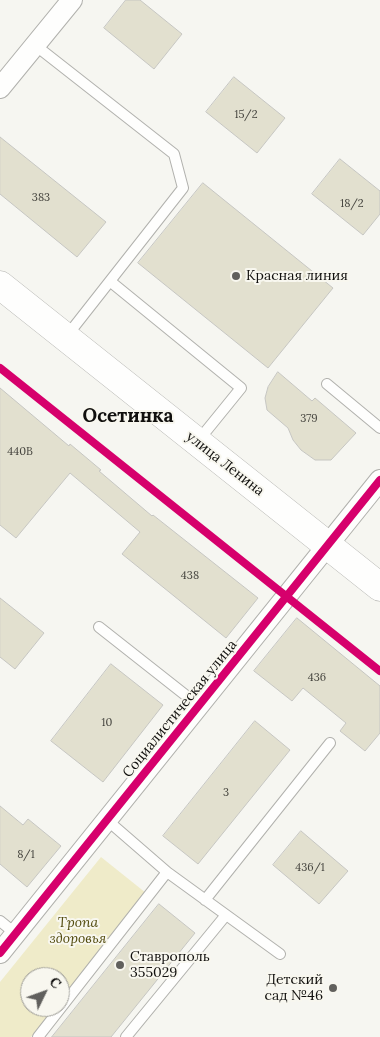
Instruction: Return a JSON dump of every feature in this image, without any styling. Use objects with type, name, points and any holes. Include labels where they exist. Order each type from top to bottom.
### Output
[{"type":"main road","name":"улица Ленина","points":[[0,285],[380,587]]},
{"type":"street","points":[[0,88],[72,0]]},
{"type":"street","name":"Социалистическая улица","points":[[0,953],[380,480]]},
{"type":"lane","points":[[35,45],[174,154],[183,188],[66,337]]},
{"type":"lane","points":[[111,282],[241,388],[197,442]]},
{"type":"lane","points":[[327,384],[380,428]]},
{"type":"lane","points":[[99,627],[198,706]]},
{"type":"lane","points":[[205,900],[330,743]]},
{"type":"lane","points":[[107,820],[167,872],[280,954]]},
{"type":"lane","points":[[38,1037],[167,872]]},
{"type":"lane","points":[[126,1037],[226,915]]},
{"type":"lane","points":[[0,921],[16,934]]},
{"type":"green space","name":"Тропа здоровья","points":[[101,857],[146,893],[70,988],[70,967],[20,967],[20,1017],[47,1017],[31,1037],[0,1037],[0,982]]},
{"type":"building","points":[[126,0],[140,0],[182,34],[154,69],[104,28]]},
{"type":"building","points":[[234,77],[285,118],[257,153],[206,112]]},
{"type":"building","points":[[0,137],[106,222],[77,257],[0,194]]},
{"type":"building","points":[[340,159],[380,191],[380,214],[363,235],[312,194]]},
{"type":"building","name":"Красная линия","points":[[203,183],[333,288],[268,368],[138,263]]},
{"type":"building","points":[[278,372],[312,401],[315,398],[356,433],[331,460],[315,460],[301,450],[293,440],[288,428],[267,410],[265,398],[268,387]]},
{"type":"building","points":[[0,388],[69,446],[70,444],[101,470],[99,471],[152,516],[258,598],[226,638],[122,554],[140,532],[70,473],[16,538],[0,525]]},
{"type":"building","points":[[0,598],[44,633],[15,669],[0,657]]},
{"type":"building","points":[[297,618],[380,686],[380,733],[365,751],[340,731],[346,723],[303,688],[292,701],[254,671]]},
{"type":"building","points":[[111,664],[163,705],[103,782],[51,741]]},
{"type":"building","points":[[255,721],[290,750],[198,864],[163,836]]},
{"type":"building","points":[[0,806],[23,825],[28,819],[61,846],[27,887],[0,864]]},
{"type":"building","points":[[301,831],[348,871],[319,904],[273,865]]},
{"type":"building","points":[[159,904],[195,933],[111,1037],[52,1037]]},
{"type":"cycle path","points":[[0,368],[380,671]]},
{"type":"cycle path","points":[[0,953],[380,480]]},
{"type":"place","name":"Красная линия","points":[[236,276]]},
{"type":"place","name":"Ставрополь 355029","points":[[120,965]]},
{"type":"place","name":"Детский сад №46","points":[[333,988]]},
{"type":"district","name":"Осетинка","points":[[128,417]]}]
